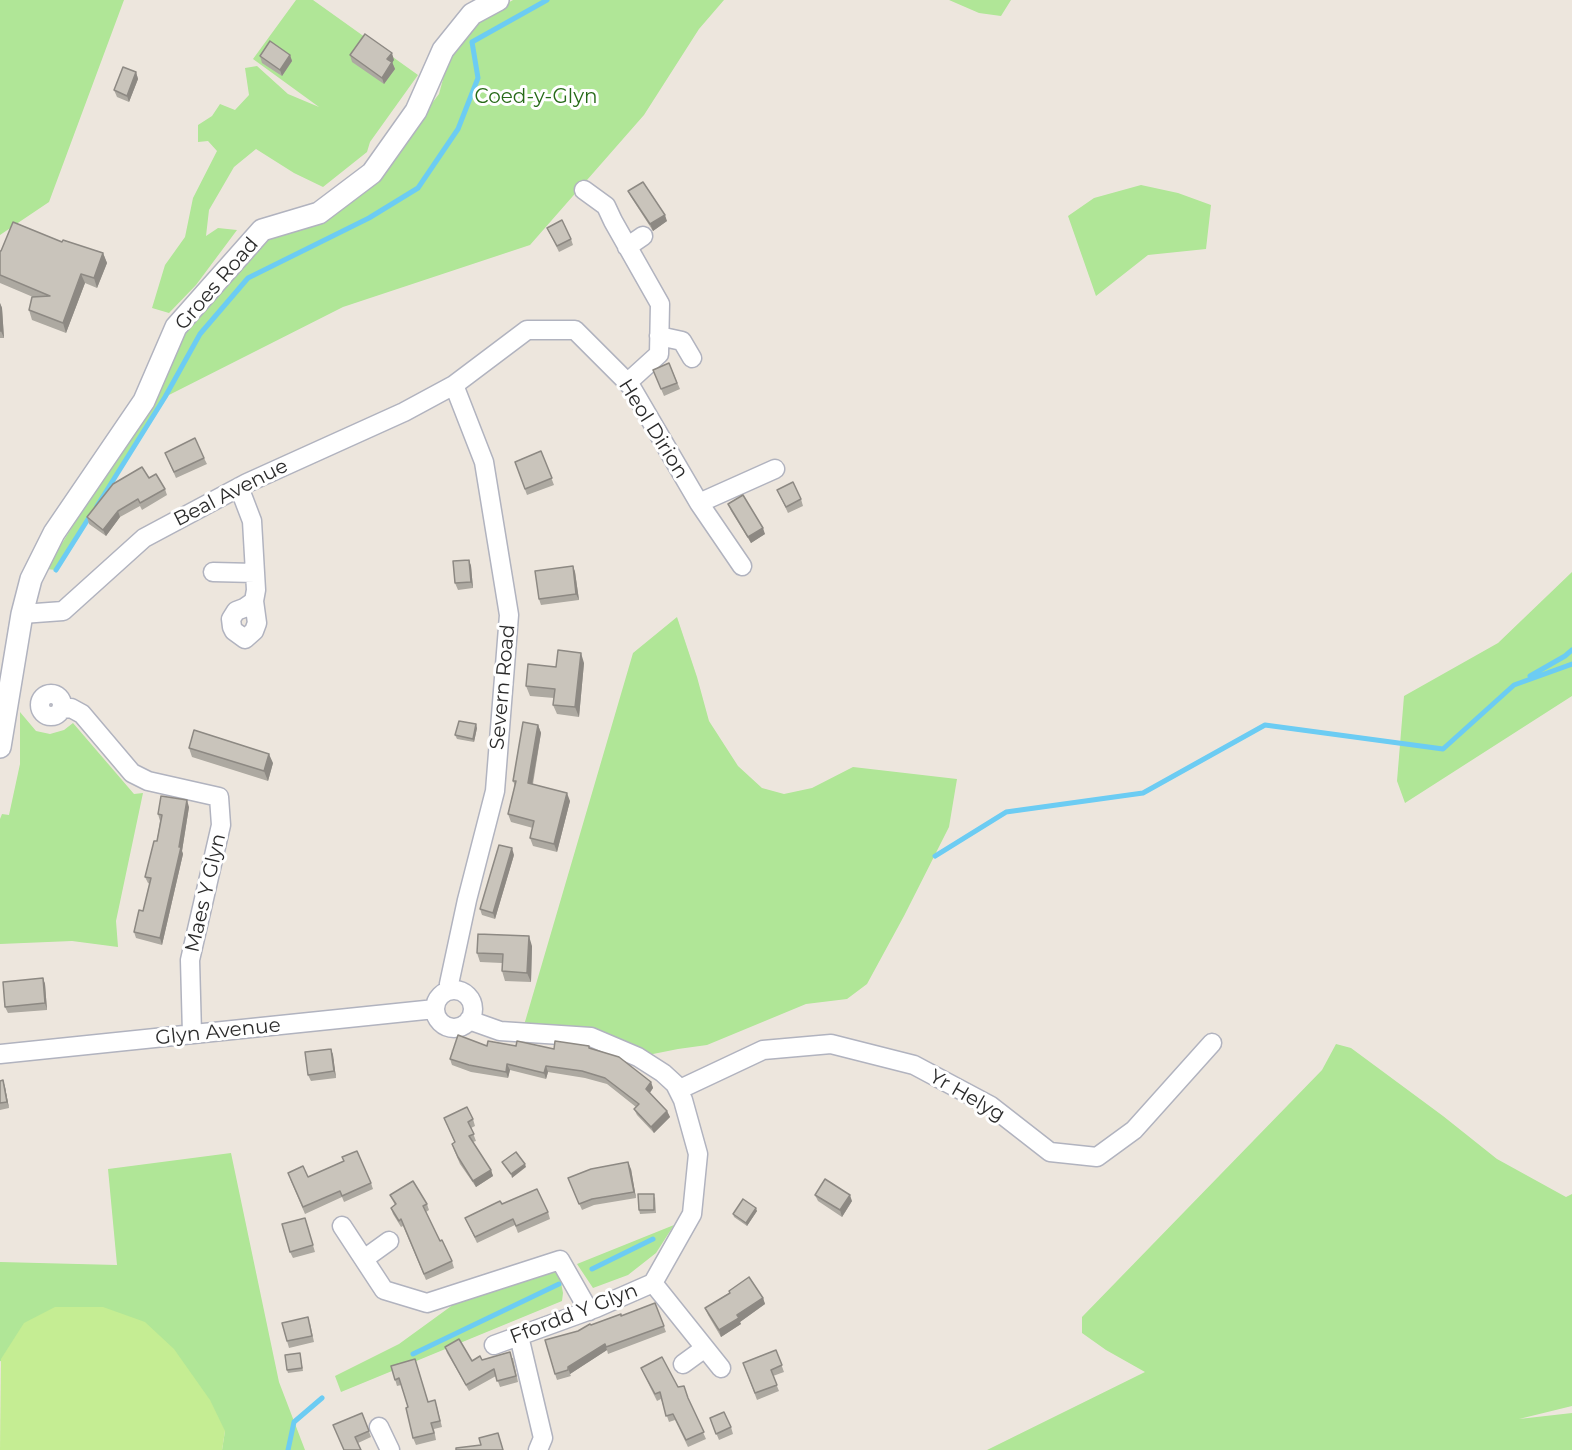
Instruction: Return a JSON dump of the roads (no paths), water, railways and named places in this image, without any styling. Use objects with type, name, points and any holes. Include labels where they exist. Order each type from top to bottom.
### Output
[{"type":"street","name":"Groes Road","points":[[0,747],[22,614],[31,579],[54,533],[144,401],[176,327],[262,230],[319,213],[372,173],[416,111],[443,50],[472,14],[498,0]]},
{"type":"street","points":[[584,190],[606,206],[660,304],[659,354],[627,382]]},
{"type":"street","points":[[627,247],[643,236]]},
{"type":"street","name":"Heol Dirion","points":[[454,385],[527,330],[575,330],[627,382],[699,502],[742,566]]},
{"type":"street","points":[[659,336],[682,341],[692,358]]},
{"type":"street","name":"Beal Avenue","points":[[22,614],[63,611],[144,537],[239,487],[404,411],[454,385]]},
{"type":"street","name":"Severn Road","points":[[451,990],[449,984],[466,900],[495,791],[509,615],[484,462],[454,385]]},
{"type":"street","points":[[699,502],[775,469]]},
{"type":"street","points":[[239,487],[252,521],[256,590],[254,601]]},
{"type":"street","points":[[213,572],[255,573]]},
{"type":"street","name":"Maes Y Glyn","points":[[62,709],[71,708],[82,714],[132,773],[148,781],[219,797],[221,825],[190,960],[192,1035]]},
{"type":"street","points":[[451,990],[463,993],[471,1002],[472,1008],[469,1020],[460,1027],[448,1026],[439,1020],[435,1009],[442,994],[451,990]]},
{"type":"street","name":"Glyn Avenue","points":[[0,1054],[435,1009]]},
{"type":"street","name":"Ffordd Y Glyn","points":[[469,1020],[500,1031],[591,1037],[638,1058],[663,1073],[678,1089],[698,1154],[692,1214],[653,1283],[589,1311],[494,1345]]},
{"type":"street","name":"Yr Helyg","points":[[678,1089],[763,1050],[831,1044],[914,1065],[991,1106],[1050,1152],[1097,1157],[1134,1130],[1212,1043]]},
{"type":"street","points":[[342,1226],[384,1290],[427,1303],[560,1260],[589,1311]]},
{"type":"street","points":[[364,1259],[389,1240]]},
{"type":"street","points":[[653,1283],[721,1368]]},
{"type":"street","points":[[519,1336],[543,1438],[538,1450]]},
{"type":"street","points":[[683,1364],[705,1348]]},
{"type":"street","points":[[379,1427],[390,1450]]},
{"type":"waterway","points":[[97,506],[165,397],[200,334],[248,278],[369,218],[418,188],[458,129],[478,78],[472,42],[547,0]]},
{"type":"waterway","points":[[56,570],[90,516]]},
{"type":"waterway","points":[[1530,676],[1572,650]]},
{"type":"waterway","points":[[935,856],[1006,812],[1143,793],[1265,725],[1443,749],[1514,685],[1572,664]]},
{"type":"waterway","points":[[592,1269],[653,1239]]},
{"type":"waterway","points":[[413,1354],[559,1284]]},
{"type":"waterway","points":[[288,1450],[294,1422],[322,1398]]},
{"type":"park label","name":"Coed-y-Glyn","points":[[536,97]]}]
